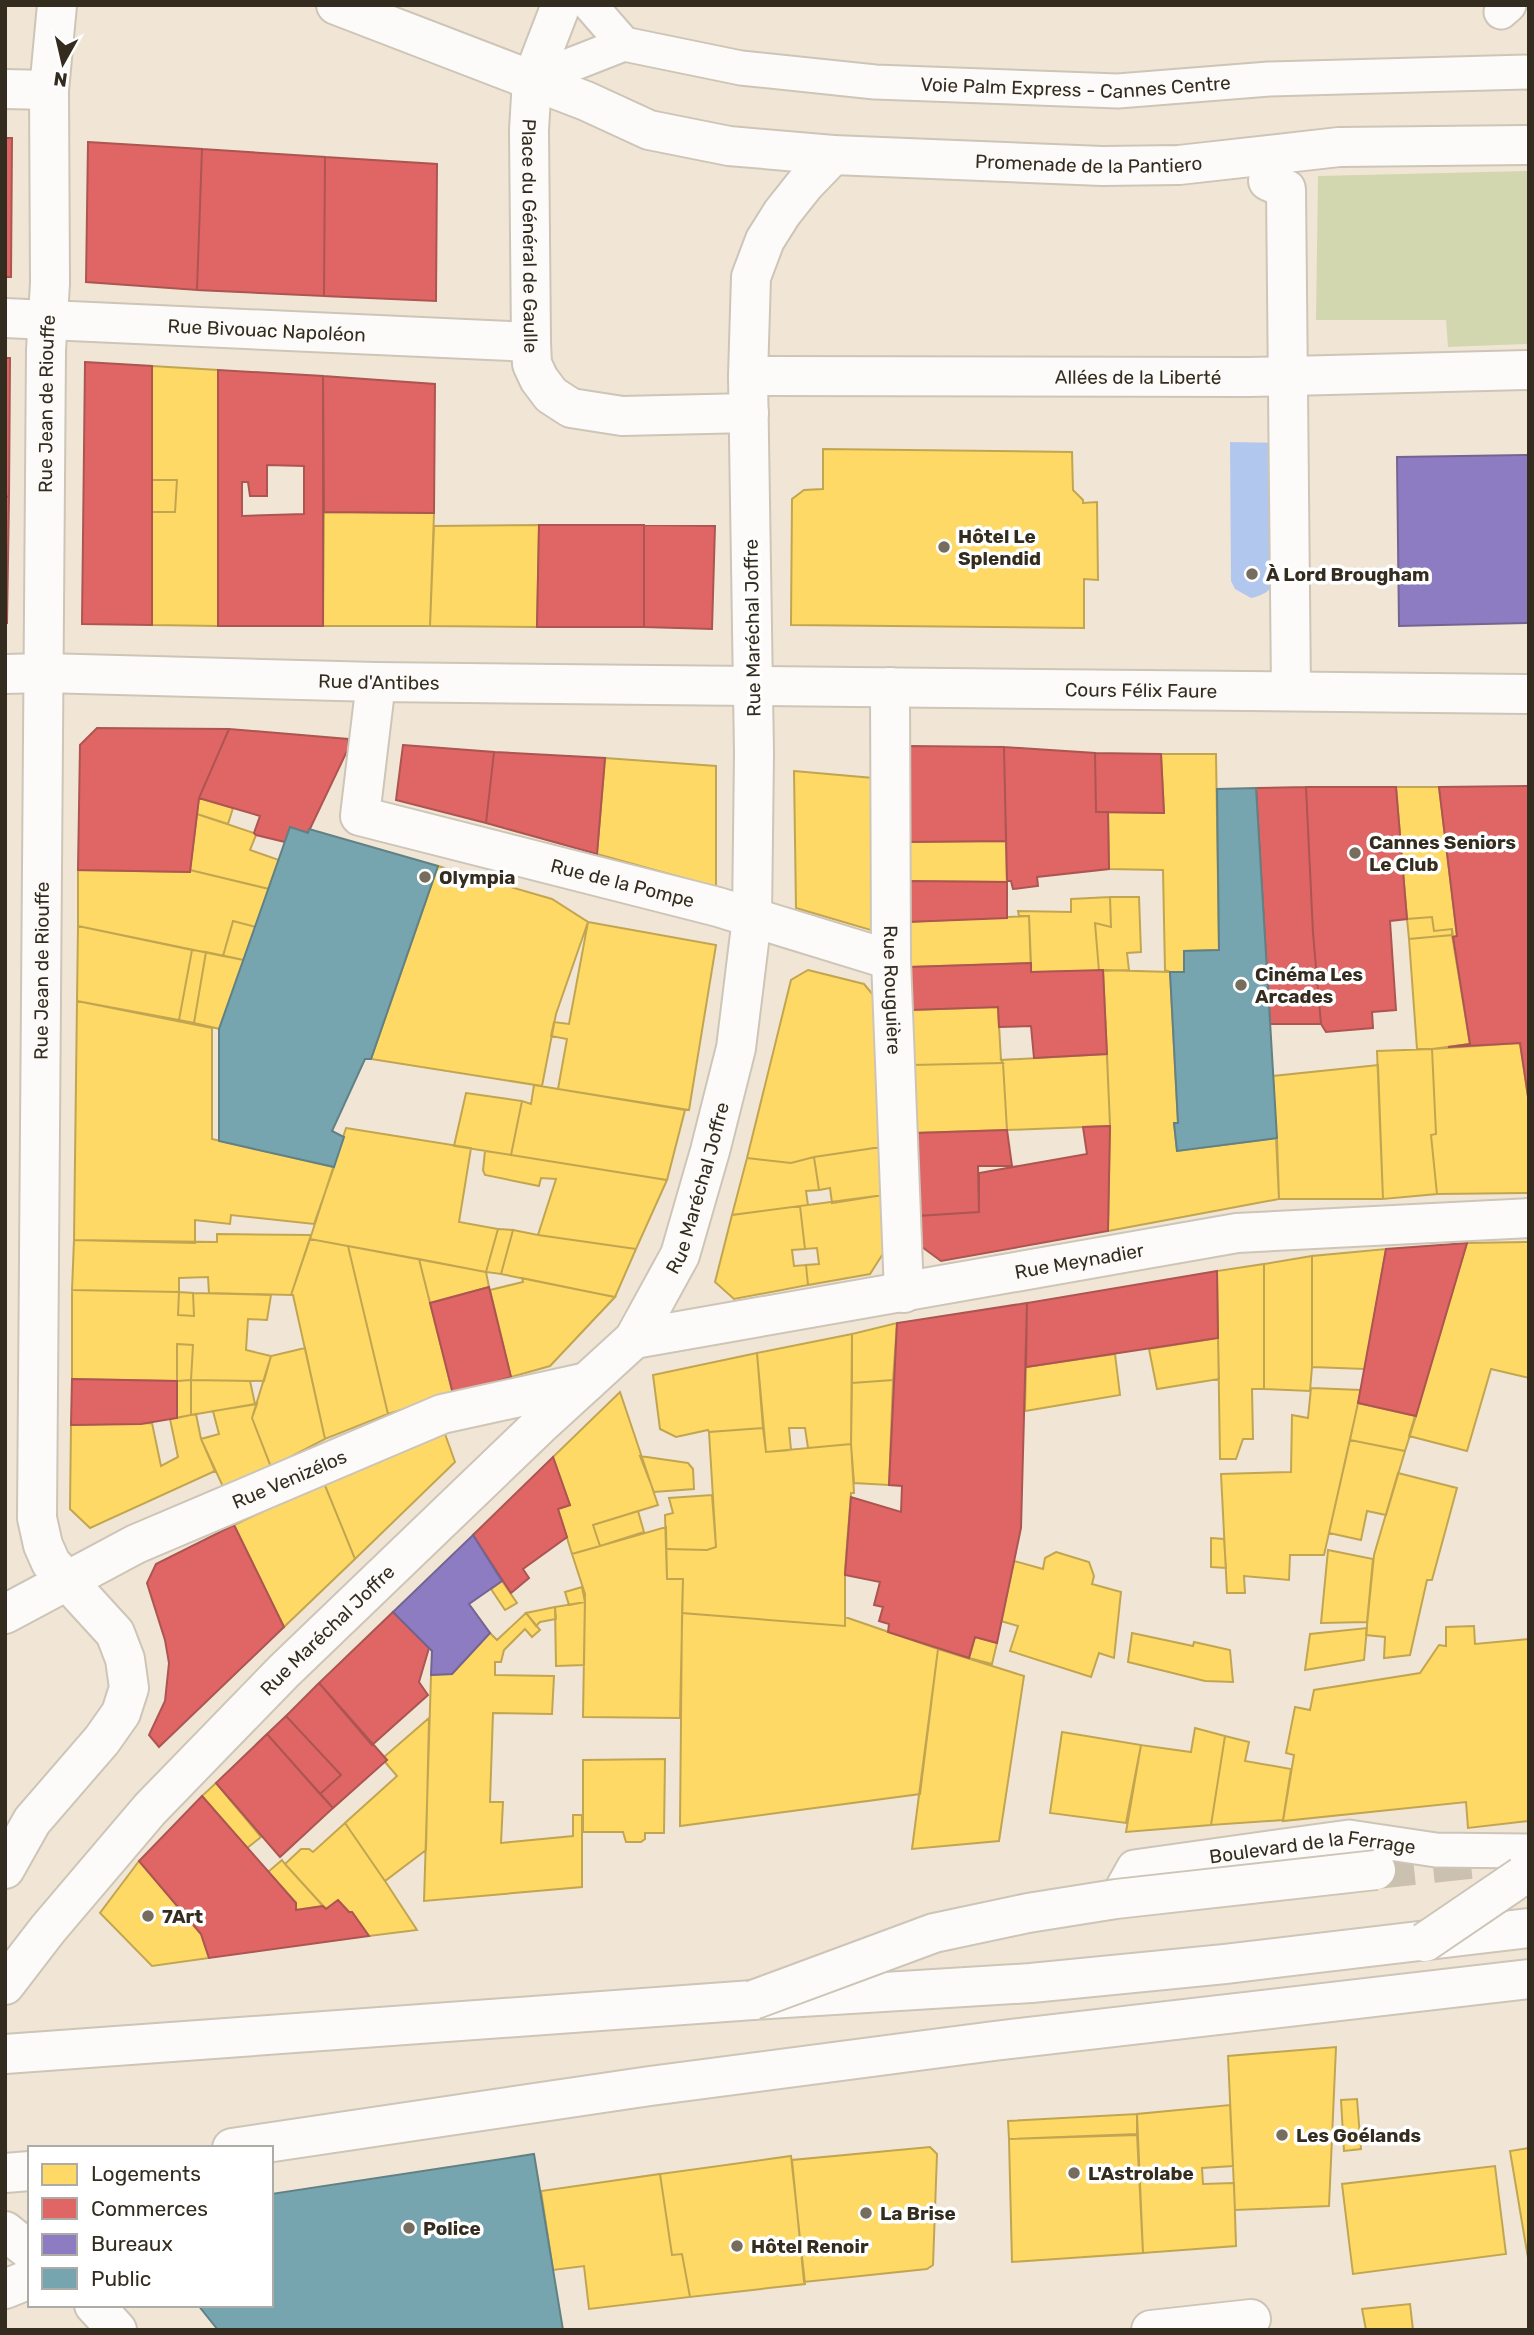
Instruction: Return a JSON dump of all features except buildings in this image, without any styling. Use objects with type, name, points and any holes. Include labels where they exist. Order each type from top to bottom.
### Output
[{"type":"main road","name":"Rue Jean de Riouffe","points":[[5,1869],[32,1821],[102,1740],[121,1713],[129,1688],[125,1659],[114,1633],[51,1563],[43,1545],[37,1518],[46,377],[50,283],[49,90],[57,5]]},
{"type":"main road","name":"Promenade de la Pantiero","points":[[337,5],[586,101],[649,130],[729,146],[833,155],[1102,166],[1179,165],[1339,147],[1529,145]]},
{"type":"main road","name":"Place du Général de Gaulle","points":[[561,5],[532,80],[529,130],[532,364],[551,395],[570,408],[622,416],[749,414]]},
{"type":"main road","points":[[5,89],[49,90]]},
{"type":"main road","name":"Rue Maréchal Joffre","points":[[5,1985],[48,1929],[150,1809],[284,1671],[634,1339],[680,1255],[736,1048],[752,918],[754,753],[748,376],[751,277],[765,240],[782,212],[833,155]]},
{"type":"main road","points":[[1268,181],[1286,189],[1291,691]]},
{"type":"main road","name":"Rue Bivouac Napoléon","points":[[5,318],[531,342]]},
{"type":"main road","name":"Allées de la Liberté","points":[[748,376],[1289,376],[1529,370]]},
{"type":"main road","name":"Rue d'Antibes","points":[[5,674],[753,686]]},
{"type":"main road","name":"Rue de la Pompe","points":[[376,682],[360,816],[718,907],[891,960]]},
{"type":"main road","name":"Cours Félix Faure","points":[[753,686],[1529,694]]},
{"type":"main road","name":"Rue Rouguière","points":[[890,687],[891,960],[904,1293]]},
{"type":"main road","name":"Rue Meynadier","points":[[634,1339],[1237,1233],[1529,1219]]},
{"type":"main road","name":"Rue Venizélos","points":[[5,1614],[136,1544],[442,1414],[587,1382]]},
{"type":"main road","name":"Boulevard de la Ferrage","points":[[1425,1942],[1526,1866]]},
{"type":"main road","points":[[753,2000],[934,1933],[1028,1913],[1116,1899],[1376,1870]]},
{"type":"main road","points":[[5,2054],[753,2000],[1031,1983],[1425,1942],[1529,1928]]},
{"type":"main road","points":[[245,2146],[650,2086],[1008,2040],[1529,1979]]},
{"type":"main road","points":[[5,2174],[28,2171]]},
{"type":"main road","points":[[5,2289],[22,2252]]},
{"type":"main road","points":[[96,2307],[117,2330]]},
{"type":"main road","points":[[1151,2330],[1251,2319]]},
{"type":"lane","points":[[532,80],[624,44],[590,5]]},
{"type":"lane","name":"Voie Palm Express - Cannes Centre","points":[[624,44],[741,68],[875,82],[1105,91],[1176,88],[1269,79],[1529,72]]},
{"type":"lane","name":"Boulevard de la Ferrage","points":[[1116,1899],[1134,1867],[1349,1837],[1526,1866]]},
{"type":"green space","points":[[1529,171],[1529,344],[1448,347],[1446,320],[1316,320],[1318,176]]},
{"type":"water","points":[[1230,442],[1279,443],[1275,582],[1265,593],[1251,598],[1235,589],[1231,581]]},
{"type":"tunnel","points":[[1376,1870],[1478,1859]]},
{"type":"place","name":"Hôtel Le Splendid","points":[[944,547]]},
{"type":"place","name":"À Lord Brougham","points":[[1252,574]]},
{"type":"place","name":"Cannes Seniors Le Club","points":[[1355,853]]},
{"type":"place","name":"Olympia","points":[[425,877]]},
{"type":"place","name":"Cinéma Les Arcades","points":[[1241,985]]},
{"type":"place","name":"7Art","points":[[148,1916]]},
{"type":"place","name":"Les Goélands","points":[[1282,2135]]},
{"type":"place","name":"L'Astrolabe","points":[[1074,2173]]},
{"type":"place","name":"La Brise","points":[[866,2213]]},
{"type":"place","name":"Police","points":[[409,2228]]},
{"type":"place","name":"Hôtel Renoir","points":[[737,2246]]}]
